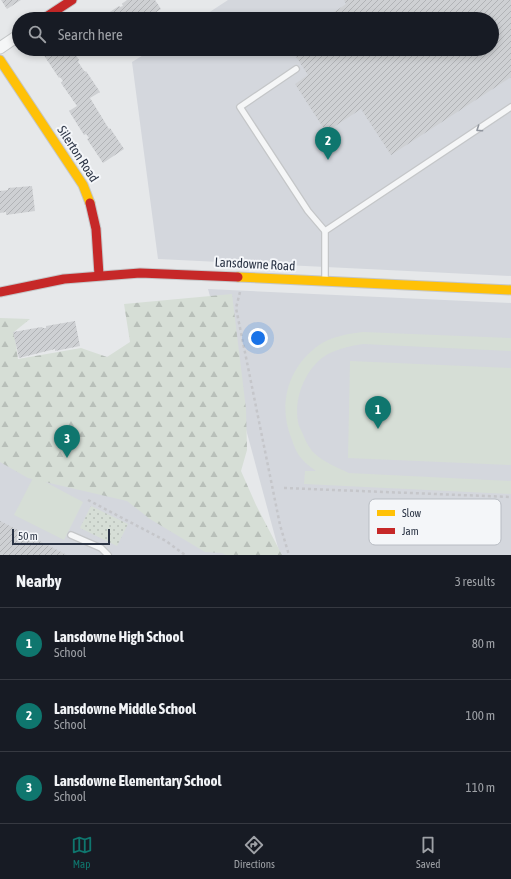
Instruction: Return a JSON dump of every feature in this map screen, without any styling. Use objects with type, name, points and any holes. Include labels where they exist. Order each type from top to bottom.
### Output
[{"type":"street","points":[[54,12],[72,0]]},
{"type":"street","points":[[0,48],[12,40]]},
{"type":"street","name":"Silerton Road","points":[[0,60],[83,185],[90,198],[96,234],[99,275]]},
{"type":"street","name":"Lansdowne Road","points":[[0,292],[64,279],[140,272],[511,290]]},
{"type":"lane","points":[[296,69],[240,107],[308,211],[325,231],[325,281]]},
{"type":"lane","points":[[325,231],[511,107]]},
{"type":"lane","points":[[71,535],[101,548],[108,555]]},
{"type":"path","points":[[243,277],[236,308],[280,525],[289,555]]},
{"type":"path","points":[[284,488],[511,497]]},
{"type":"path","points":[[88,500],[166,541],[185,555]]},
{"type":"shaded area","points":[[228,0],[511,0],[511,276],[158,259],[132,62],[142,56],[499,56],[499,12],[210,12]]},
{"type":"shaded area","points":[[208,289],[511,303],[511,555],[280,555]]},
{"type":"shaded area","points":[[0,362],[267,555],[0,555]]},
{"type":"green space","points":[[232,294],[246,409],[247,450],[241,471],[256,505],[282,555],[226,555],[222,553],[205,552],[150,519],[127,501],[28,478],[0,462],[0,318],[30,319],[14,332],[18,359],[81,348],[107,357],[130,342],[124,304]]},
{"type":"green space","points":[[363,332],[511,338],[511,351],[363,344],[350,346],[328,354],[313,367],[307,376],[302,386],[297,406],[299,426],[312,451],[324,461],[349,473],[511,481],[511,494],[304,484],[305,471],[316,471],[299,455],[288,427],[286,400],[288,388],[293,375],[308,354],[319,345],[335,337]]},
{"type":"green space","points":[[350,361],[511,368],[511,465],[348,458]]},
{"type":"green space","points":[[34,476],[83,502],[64,540],[14,515]]},
{"type":"green space","points":[[91,506],[128,524],[117,546],[80,528]]},
{"type":"building","points":[[1,0],[21,0],[7,9]]},
{"type":"building","points":[[127,0],[155,0],[161,9],[156,12],[110,12],[119,6],[123,6],[122,4]]},
{"type":"building","points":[[344,0],[511,0],[511,77],[391,155],[361,109],[326,132],[295,84],[308,75],[296,56],[499,56],[499,12],[334,12],[346,4]]},
{"type":"building","points":[[44,56],[76,56],[79,60],[78,62],[100,92],[90,98],[109,129],[110,128],[124,149],[103,163],[87,139],[89,138],[86,134],[84,135],[69,111],[77,106],[61,83],[63,81],[60,77],[59,78]]},
{"type":"building","points":[[32,186],[35,211],[6,215],[6,212],[0,213],[0,191],[8,190],[8,188]]},
{"type":"building","points":[[75,321],[80,346],[55,351],[55,349],[19,358],[13,332],[42,327],[46,328],[46,326]]},
{"type":"building","points":[[0,521],[67,555],[0,555]]},
{"type":"traffic: slow","points":[[0,60],[83,185],[90,203]]},
{"type":"traffic: slow","points":[[238,277],[511,290]]},
{"type":"traffic: jam","points":[[54,12],[72,0]]},
{"type":"traffic: jam","points":[[90,203],[96,229],[99,275]]},
{"type":"traffic: jam","points":[[0,292],[64,279],[140,273],[238,277]]},
{"type":"place","name":"Lansdowne Middle School","points":[[328,160]]},
{"type":"place","name":"Lansdowne High School","points":[[378,429]]},
{"type":"place","name":"Lansdowne Elementary School","points":[[67,458]]}]
